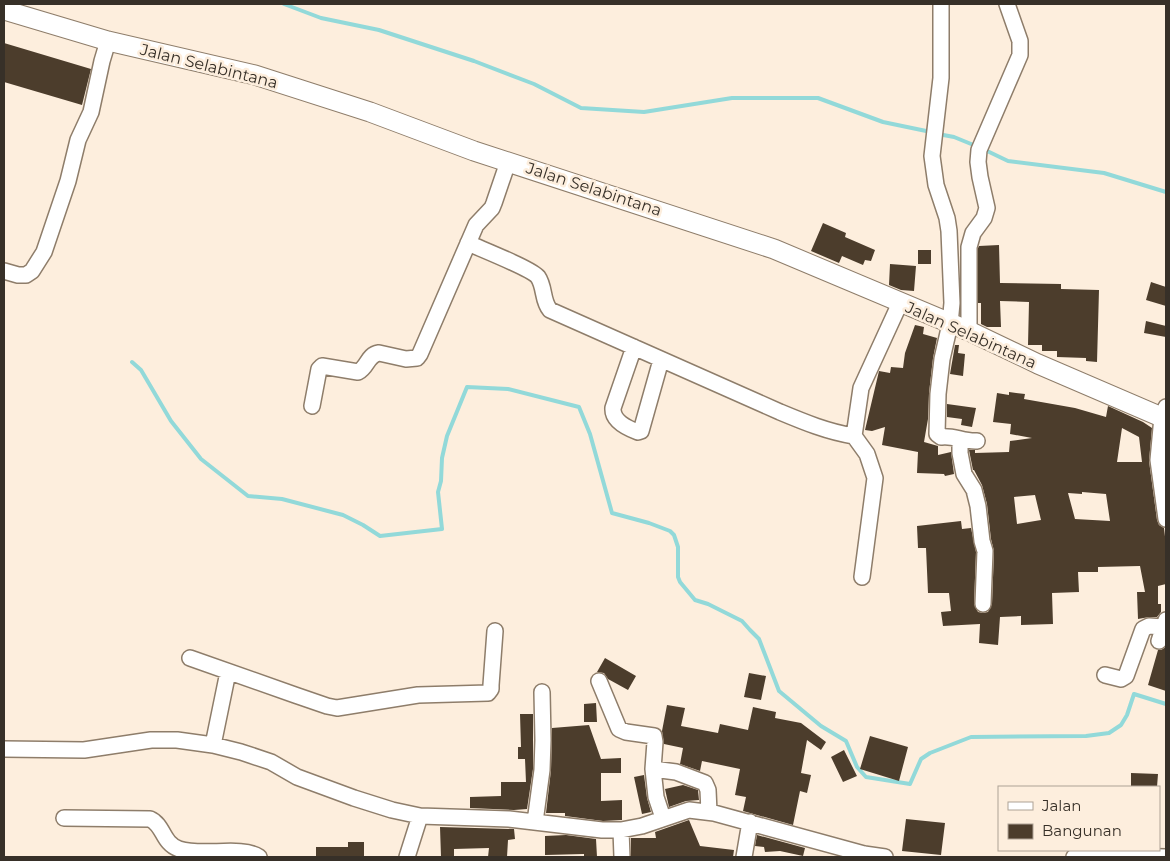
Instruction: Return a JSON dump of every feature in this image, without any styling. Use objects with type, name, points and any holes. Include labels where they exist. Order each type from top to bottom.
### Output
[{"type":"street","points":[[941,4],[941,78],[932,156],[936,185],[947,218],[949,231],[952,303],[950,324],[941,368],[937,434],[941,437],[977,441]]},
{"type":"street","points":[[969,331],[969,247],[973,233],[984,218],[987,208],[980,177],[979,150],[1020,55],[1020,40],[1007,4]]},
{"type":"street","name":"Jalan Selabintana","points":[[4,10],[108,41],[255,75],[370,112],[508,162],[673,214],[774,249],[969,331],[1038,364],[1165,414]]},
{"type":"street","points":[[4,271],[26,276],[32,271],[44,252],[68,181],[78,140],[91,112],[108,41]]},
{"type":"street","points":[[312,406],[319,368],[322,366],[358,372],[364,369],[374,354],[379,353],[406,359],[417,358],[423,349],[476,225],[492,208],[508,162]]},
{"type":"street","points":[[468,244],[537,276],[544,290],[547,306],[550,310],[813,425],[854,436],[867,454],[875,478],[862,577]]},
{"type":"street","points":[[854,436],[862,388],[900,303]]},
{"type":"street","points":[[634,347],[613,408],[613,413],[615,418],[638,432],[642,431],[661,360]]},
{"type":"street","points":[[1165,414],[1158,460],[1166,518]]},
{"type":"street","points":[[960,440],[964,471],[974,490],[978,506],[985,551],[984,604]]},
{"type":"street","points":[[1104,675],[1121,679],[1126,676],[1143,629],[1149,626],[1163,630]]},
{"type":"street","points":[[190,658],[336,708],[418,695],[486,694],[491,689],[495,631]]},
{"type":"street","points":[[213,745],[228,672]]},
{"type":"street","points":[[599,681],[619,729],[626,732],[654,736],[653,769],[656,797],[663,818]]},
{"type":"street","points":[[535,822],[542,770],[542,692]]},
{"type":"street","points":[[4,748],[84,750],[151,740],[177,740],[213,745],[241,752],[271,762],[297,777],[354,798],[392,810],[420,816],[509,820],[602,830],[621,830],[642,826],[689,810],[709,812],[864,854],[885,857]]},
{"type":"street","points":[[653,769],[676,772],[703,782],[708,790],[709,812]]},
{"type":"street","points":[[407,857],[420,816]]},
{"type":"street","points":[[64,818],[150,819],[157,823],[166,840],[173,846],[194,855],[249,853],[259,857]]},
{"type":"street","points":[[744,857],[750,822]]},
{"type":"street","points":[[621,830],[622,857]]},
{"type":"street","points":[[1074,857],[1087,855],[1166,857]]},
{"type":"building","points":[[4,43],[91,69],[82,105],[4,82]]},
{"type":"building","points":[[823,223],[846,233],[845,237],[875,250],[871,261],[865,260],[863,265],[842,256],[839,263],[811,251]]},
{"type":"building","points":[[999,245],[1000,283],[1061,284],[1061,289],[1099,290],[1097,362],[1086,361],[1086,358],[1057,357],[1057,351],[1042,351],[1042,345],[1028,345],[1029,302],[1000,301],[1001,327],[987,327],[981,324],[981,303],[978,303],[978,248],[979,246]]},
{"type":"building","points":[[918,250],[931,250],[931,264],[918,264]]},
{"type":"building","points":[[890,264],[916,266],[914,291],[901,290],[889,285]]},
{"type":"building","points":[[1151,282],[1166,287],[1166,306],[1146,300]]},
{"type":"building","points":[[1146,321],[1166,326],[1166,337],[1144,333]]},
{"type":"building","points":[[915,325],[924,327],[923,334],[937,338],[924,442],[938,446],[938,455],[951,452],[954,474],[945,476],[944,474],[917,473],[918,452],[882,445],[885,427],[872,431],[865,430],[879,371],[890,373],[891,367],[903,368],[905,353]]},
{"type":"building","points":[[955,345],[959,345],[958,353],[965,354],[963,376],[950,374]]},
{"type":"building","points":[[1009,392],[1025,394],[1024,399],[1075,408],[1106,417],[1108,406],[1152,428],[1149,461],[1157,520],[1159,525],[1164,528],[1166,545],[1166,584],[1158,586],[1158,604],[1161,604],[1161,612],[1157,617],[1138,619],[1137,592],[1145,592],[1140,566],[1098,567],[1098,572],[1078,572],[1079,592],[1052,593],[1053,624],[1021,625],[1021,616],[1000,617],[998,645],[979,643],[980,624],[943,626],[941,612],[951,611],[949,593],[928,593],[926,548],[918,548],[917,526],[961,521],[962,529],[971,528],[976,552],[974,604],[978,612],[988,612],[992,604],[994,551],[987,504],[982,485],[973,470],[969,450],[975,450],[975,453],[1009,452],[1010,441],[1032,438],[1010,434],[1011,424],[993,422],[997,393],[1009,395]],"holes":[[[1122,428],[1139,437],[1142,462],[1117,462]],[[1082,492],[1106,494],[1110,521],[1075,519],[1068,493],[1082,494]],[[1035,495],[1041,520],[1017,524],[1014,497]]]},
{"type":"building","points":[[947,404],[976,408],[972,427],[961,425],[962,419],[947,417]]},
{"type":"building","points":[[1166,647],[1166,691],[1148,685],[1158,650]]},
{"type":"building","points":[[605,658],[636,676],[628,690],[608,679],[604,673],[597,672]]},
{"type":"building","points":[[749,673],[766,676],[761,700],[744,697]]},
{"type":"building","points":[[596,703],[597,722],[584,722],[584,704]]},
{"type":"building","points":[[667,705],[685,708],[681,726],[718,733],[720,724],[748,730],[753,707],[776,712],[775,718],[801,723],[826,742],[821,750],[807,740],[801,773],[811,775],[807,793],[800,791],[793,825],[743,811],[746,797],[735,795],[740,769],[702,761],[700,771],[680,764],[683,748],[664,744],[662,731]]},
{"type":"building","points":[[520,714],[533,714],[533,769],[527,809],[470,808],[470,797],[501,796],[501,782],[526,782],[525,759],[518,759],[518,747],[521,747]]},
{"type":"building","points":[[589,725],[601,759],[621,758],[621,773],[601,773],[601,801],[622,800],[622,820],[603,821],[565,816],[565,813],[546,813],[551,770],[552,728]]},
{"type":"building","points":[[870,736],[908,747],[899,781],[860,769]]},
{"type":"building","points":[[844,750],[857,776],[843,782],[831,757]]},
{"type":"building","points":[[1131,773],[1158,774],[1157,786],[1131,786]]},
{"type":"building","points":[[644,775],[651,812],[642,814],[634,777]]},
{"type":"building","points":[[683,785],[698,790],[699,800],[686,801],[669,807],[665,789]]},
{"type":"building","points":[[906,819],[945,823],[941,855],[902,851]]},
{"type":"building","points":[[689,820],[700,846],[734,850],[733,857],[631,857],[631,838],[656,838],[655,832]]},
{"type":"building","points":[[440,827],[514,829],[515,839],[508,840],[507,857],[488,857],[489,848],[454,849],[454,856],[441,857]]},
{"type":"building","points":[[566,835],[596,839],[597,857],[584,857],[584,854],[545,855],[545,836]]},
{"type":"building","points":[[757,835],[805,848],[803,856],[780,851],[765,852],[764,847],[755,846]]},
{"type":"building","points":[[348,842],[364,842],[364,857],[316,857],[316,847],[348,847]]},
{"type":"waterway","points":[[284,4],[321,18],[379,30],[474,61],[534,84],[581,108],[644,112],[732,98],[818,98],[883,122],[931,132]]},
{"type":"waterway","points":[[938,134],[954,137],[976,146]]},
{"type":"waterway","points":[[983,149],[1008,161],[1104,173],[1166,192]]},
{"type":"waterway","points":[[132,362],[141,370],[171,421],[201,459],[248,496],[282,499],[343,515],[380,536],[442,529],[438,492],[441,481],[442,458],[447,436],[467,387],[508,389],[579,407],[590,434],[612,513],[649,523],[670,531],[674,535],[678,547],[678,577],[680,582],[695,600],[708,604],[742,621],[759,639],[779,691],[821,726],[846,741],[857,767],[866,777],[910,784],[921,759],[930,753],[971,737],[1086,736],[1109,733],[1121,725],[1127,715],[1134,694],[1166,704]]}]
